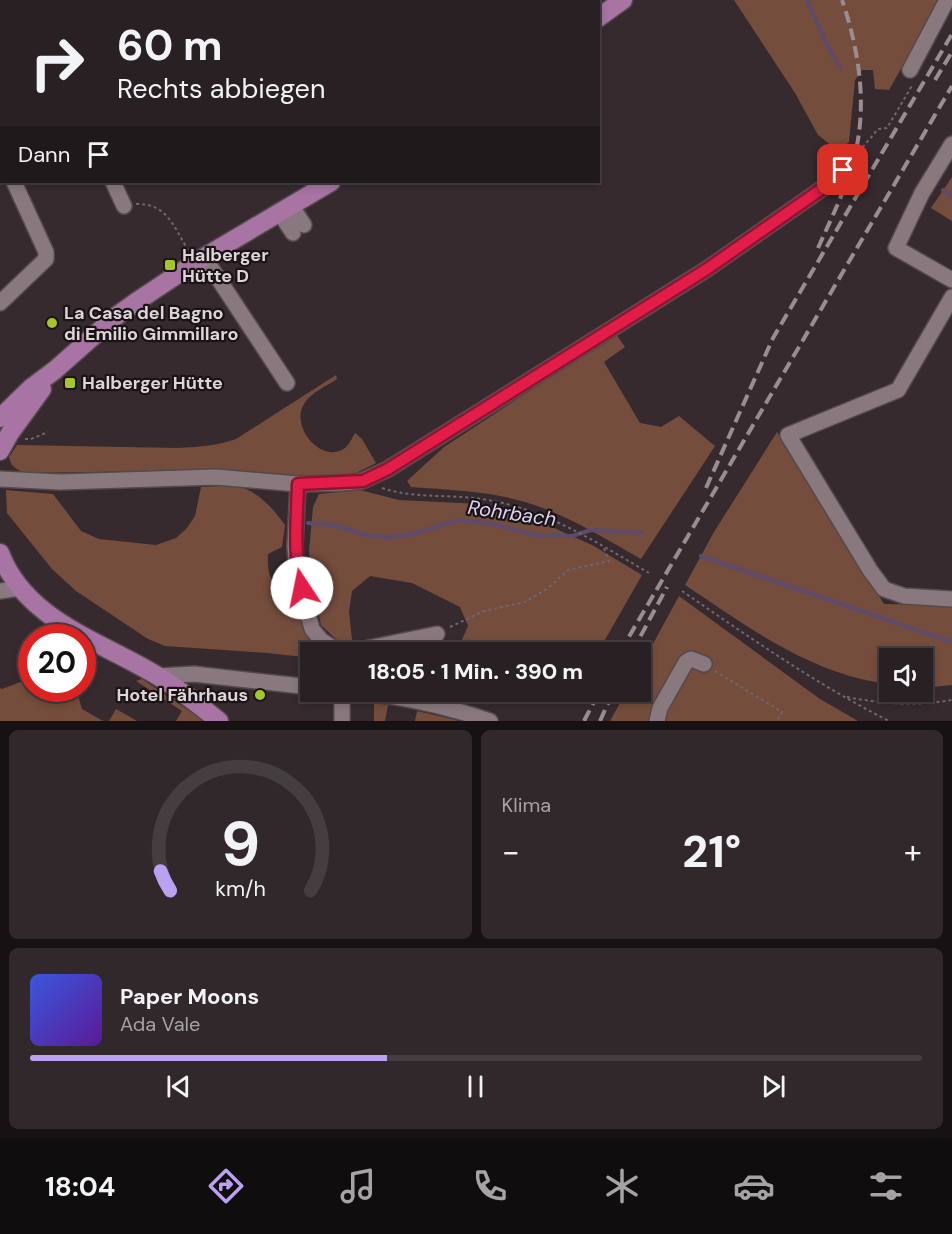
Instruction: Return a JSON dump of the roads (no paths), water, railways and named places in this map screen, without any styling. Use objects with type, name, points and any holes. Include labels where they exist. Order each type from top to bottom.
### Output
[{"type":"main road","points":[[600,17],[623,0]]},
{"type":"main road","points":[[0,451],[6,426],[31,388],[115,317],[200,260],[329,183]]},
{"type":"main road","points":[[1,558],[21,588],[52,618],[77,634],[159,676],[219,721]]},
{"type":"street","points":[[910,70],[947,0]]},
{"type":"street","points":[[952,144],[922,193],[896,248],[952,280]]},
{"type":"street","points":[[0,479],[60,482],[216,477],[298,484],[363,481],[388,469],[707,269],[823,188],[843,170]]},
{"type":"street","points":[[0,303],[46,259],[46,252],[14,183]]},
{"type":"street","points":[[113,183],[124,206]]},
{"type":"street","points":[[285,208],[298,229]]},
{"type":"street","points":[[200,260],[220,283],[287,382]]},
{"type":"street","points":[[952,297],[898,390],[788,435],[870,570],[884,589],[904,596],[952,599]]},
{"type":"street","points":[[298,484],[296,567],[312,629],[321,640],[333,648],[349,652],[437,634]]},
{"type":"street","points":[[0,591],[21,588]]},
{"type":"street","points":[[657,721],[660,708],[686,663],[691,659],[704,664]]},
{"type":"street","points":[[159,676],[194,674],[300,686]]},
{"type":"street","points":[[342,702],[342,721]]},
{"type":"street","points":[[426,702],[490,721]]},
{"type":"waterway","points":[[807,0],[840,68]]},
{"type":"waterway","points":[[943,190],[952,197]]},
{"type":"waterway","name":"Rohrbach","points":[[308,523],[333,525],[370,536],[388,537],[409,535],[458,520],[488,523],[536,535],[572,536],[591,530],[642,533]]},
{"type":"waterway","name":"Rohrbach","points":[[701,556],[952,642]]},
{"type":"railway","points":[[818,248],[851,170],[860,118],[861,98],[857,58],[842,0]]},
{"type":"railway","points":[[706,488],[773,338],[952,34]]},
{"type":"railway","points":[[935,80],[952,52]]},
{"type":"railway","points":[[626,642],[952,86]]},
{"type":"railway","points":[[637,642],[667,587]]},
{"type":"railway","points":[[584,721],[594,702]]},
{"type":"railway","points":[[600,721],[609,702]]},
{"type":"place","name":"Halberger Hütte D","points":[[170,265]]},
{"type":"place","name":"La Casa del Bagno di Emilio Gimmillaro","points":[[52,323]]},
{"type":"place","name":"Halberger Hütte","points":[[70,383]]},
{"type":"place","name":"Hotel Fährhaus","points":[[260,695]]}]
